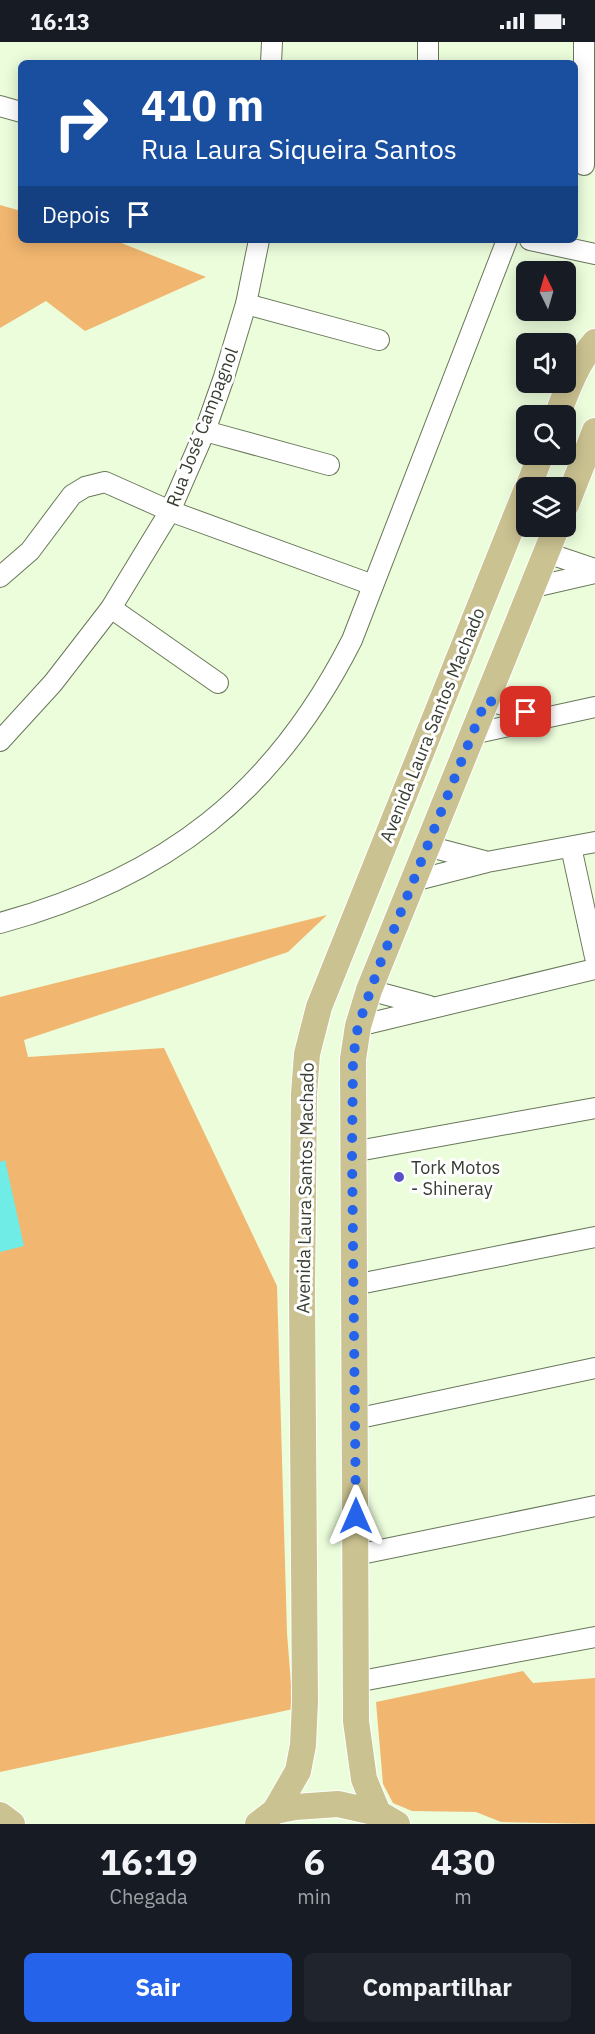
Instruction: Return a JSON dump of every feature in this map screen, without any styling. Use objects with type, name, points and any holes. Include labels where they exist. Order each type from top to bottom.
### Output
[{"type":"main road","points":[[561,405],[570,383],[588,350],[595,342]]},
{"type":"main road","points":[[576,481],[594,437]]},
{"type":"main road","name":"Avenida Laura Santos Machado","points":[[267,1818],[298,1771],[303,1745],[305,1702],[302,1292],[304,1094],[307,1054],[319,1007],[516,516]]},
{"type":"main road","points":[[387,1818],[364,1779],[356,1721],[353,1059],[358,1026],[369,990],[553,537]]},
{"type":"main road","points":[[267,1818],[295,1807],[338,1804],[387,1818]]},
{"type":"main road","points":[[0,1815],[12,1824]]},
{"type":"street","points":[[270,42],[271,60]]},
{"type":"street","points":[[428,42],[428,60]]},
{"type":"street","points":[[584,42],[584,165]]},
{"type":"street","points":[[0,106],[18,110]]},
{"type":"street","name":"Rua José Campagnol","points":[[0,741],[53,683],[111,608],[170,511],[205,430],[227,368],[246,304],[259,243]]},
{"type":"street","points":[[0,923],[58,906],[96,891],[140,869],[194,834],[234,801],[285,747],[322,696],[352,640],[506,243]]},
{"type":"street","points":[[544,243],[595,254]]},
{"type":"street","points":[[246,304],[379,340]]},
{"type":"street","points":[[205,430],[329,465]]},
{"type":"street","points":[[0,578],[30,552],[72,495],[85,487],[105,482],[170,511],[374,585]]},
{"type":"street","points":[[547,553],[595,571]]},
{"type":"street","points":[[534,587],[595,571]]},
{"type":"street","points":[[111,608],[218,683]]},
{"type":"street","points":[[486,700],[547,717]]},
{"type":"street","points":[[472,734],[595,707]]},
{"type":"street","points":[[412,881],[487,862],[595,842]]},
{"type":"street","points":[[427,846],[487,862]]},
{"type":"street","points":[[571,847],[595,957]]},
{"type":"street","points":[[358,1026],[595,969]]},
{"type":"street","points":[[369,990],[432,1007]]},
{"type":"street","points":[[352,1152],[595,1108]]},
{"type":"street","points":[[354,1285],[595,1237]]},
{"type":"street","points":[[355,1419],[595,1368]]},
{"type":"street","points":[[356,1555],[595,1506]]},
{"type":"street","points":[[356,1682],[595,1637]]},
{"type":"shaded area","points":[[0,205],[18,210],[18,243],[121,243],[206,277],[85,331],[46,301],[0,328]]},
{"type":"shaded area","points":[[327,915],[288,952],[24,1040],[28,1057],[164,1048],[277,1286],[287,1633],[293,1709],[0,1772],[0,997]]},
{"type":"shaded area","points":[[523,1671],[533,1683],[595,1678],[595,1824],[501,1822],[476,1812],[412,1811],[393,1803],[383,1784],[376,1702]]},
{"type":"water","points":[[5,1160],[24,1246],[0,1252],[0,1162]]},
{"type":"place","name":"Tork Motos - Shineray","points":[[399,1177]]},
{"type":"route","points":[[356,1516],[352,1152],[353,1059],[358,1026],[369,990],[486,700],[526,712]]}]
